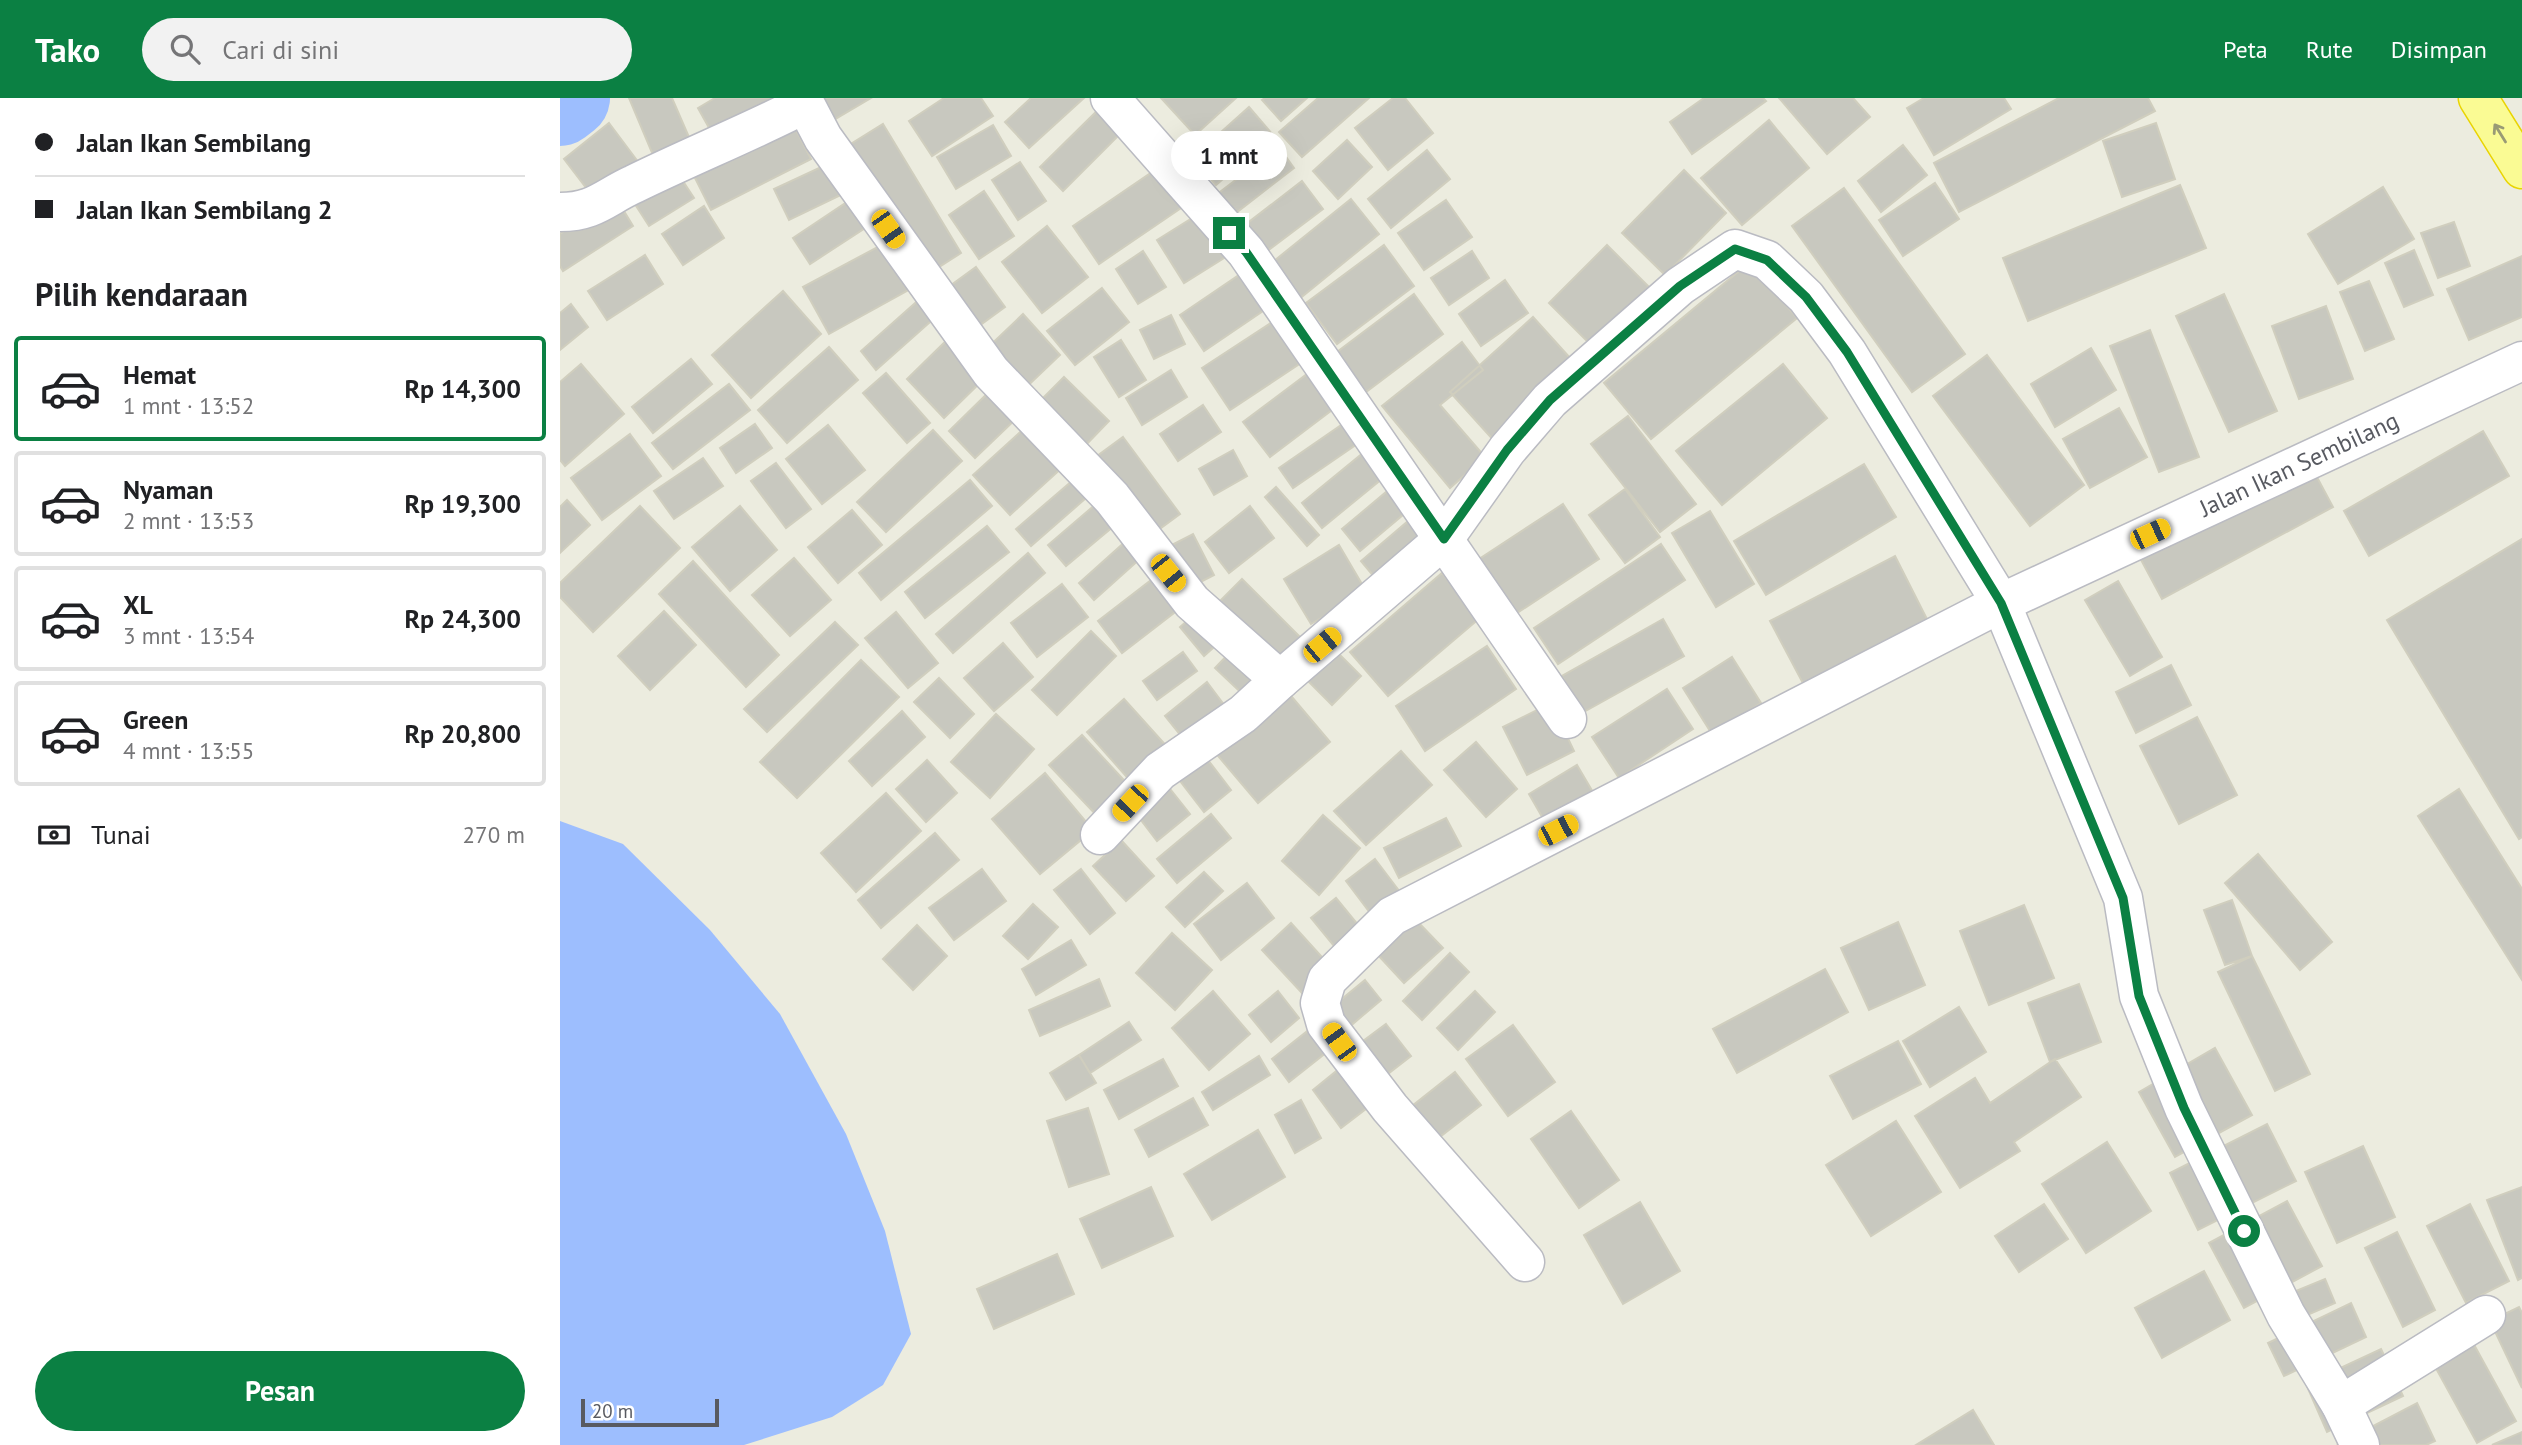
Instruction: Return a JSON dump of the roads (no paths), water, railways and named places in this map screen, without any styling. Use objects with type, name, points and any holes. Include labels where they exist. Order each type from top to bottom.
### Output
[{"type":"highway","points":[[2478,98],[2522,169]]},
{"type":"street","points":[[1110,98],[1246,252],[1567,719]]},
{"type":"street","points":[[560,212],[581,212],[604,202],[631,185],[787,113],[802,99],[823,138],[990,372],[1112,498],[1192,603],[1280,680]]},
{"type":"street","points":[[1100,835],[1160,771],[1243,714],[1444,539],[1507,450],[1550,400],[1680,286],[1735,249],[1767,260],[1806,297],[1847,352],[2001,603],[2123,898],[2139,996],[2184,1108],[2286,1315],[2341,1405],[2360,1445]]},
{"type":"street","name":"Jalan Ikan Sembilang","points":[[1525,1262],[1390,1108],[1326,1024],[1320,1003],[1327,980],[1392,916],[2001,603],[2522,361]]},
{"type":"street","points":[[2341,1405],[2486,1315]]},
{"type":"water","points":[[560,821],[623,844],[710,930],[780,1014],[846,1134],[885,1231],[911,1334],[883,1385],[832,1417],[744,1445],[560,1445]]},
{"type":"waterway","points":[[560,105],[569,98]]}]
